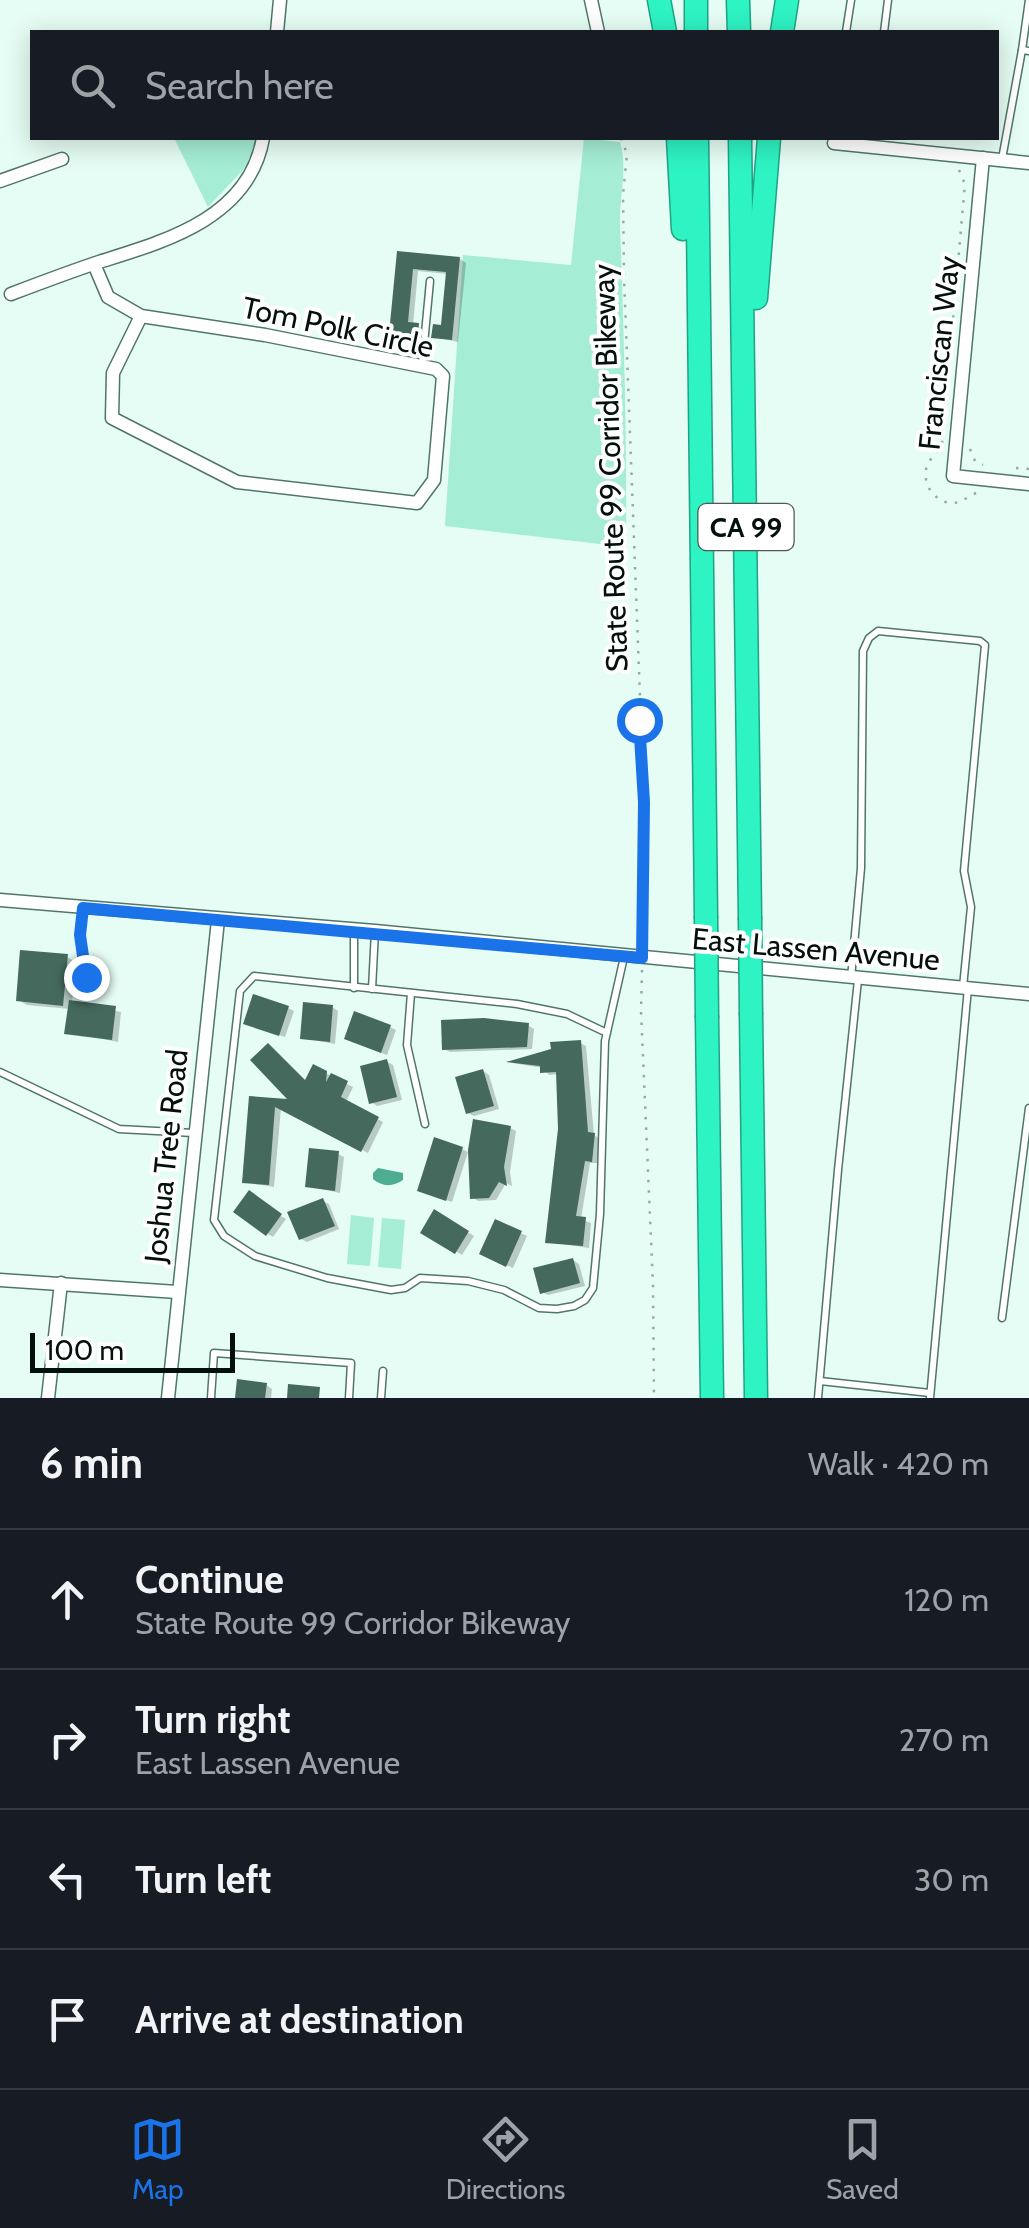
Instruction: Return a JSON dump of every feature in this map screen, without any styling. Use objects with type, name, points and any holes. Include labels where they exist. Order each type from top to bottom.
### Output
[{"type":"highway","points":[[659,0],[665,30]]},
{"type":"highway","points":[[696,0],[696,30]]},
{"type":"highway","points":[[738,0],[739,30]]},
{"type":"highway","points":[[782,30],[788,0]]},
{"type":"highway","points":[[678,140],[688,310],[698,328]]},
{"type":"highway","name":"CA 99","points":[[697,140],[712,1398]]},
{"type":"highway","name":"CA 99","points":[[740,140],[756,1398]]},
{"type":"highway","points":[[744,406],[768,140]]},
{"type":"street","points":[[277,30],[280,0]]},
{"type":"street","points":[[591,0],[598,30]]},
{"type":"street","points":[[10,294],[159,244],[205,222],[242,189],[264,140]]},
{"type":"street","points":[[833,140],[1029,162]]},
{"type":"street","name":"Franciscan Way","points":[[984,158],[952,476],[1029,484]]},
{"type":"street","points":[[0,181],[62,159]]},
{"type":"street","points":[[94,264],[108,296],[140,316]]},
{"type":"street","name":"Tom Polk Circle","points":[[140,316],[265,335],[436,369],[443,376],[443,391],[434,480],[417,503],[237,482],[112,418],[113,373],[140,316]]},
{"type":"street","name":"East Lassen Avenue","points":[[0,900],[1029,994]]},
{"type":"street","name":"Joshua Tree Road","points":[[168,1398],[218,920]]},
{"type":"street","points":[[0,1280],[177,1292]]},
{"type":"street","points":[[48,1398],[61,1284]]},
{"type":"lane","points":[[846,30],[851,0]]},
{"type":"lane","points":[[884,30],[888,0]]},
{"type":"lane","points":[[1002,160],[1026,51],[1028,0]]},
{"type":"lane","points":[[422,365],[430,281]]},
{"type":"lane","points":[[818,1398],[855,978],[861,868],[863,651],[868,638],[878,630],[980,641],[985,646],[964,871],[971,907],[966,988],[930,1395],[820,1381]]},
{"type":"lane","points":[[83,908],[80,935],[86,977]]},
{"type":"lane","points":[[354,930],[354,988]]},
{"type":"lane","points":[[372,989],[375,932]]},
{"type":"lane","points":[[607,1033],[567,1014],[516,1004],[254,976],[240,991],[214,1220],[224,1236],[256,1256],[327,1278],[391,1290],[405,1288],[420,1278],[468,1281],[504,1290],[540,1308],[558,1310],[585,1300],[593,1288],[600,1214],[607,1033],[624,956]]},
{"type":"lane","points":[[410,993],[406,1046],[425,1124]]},
{"type":"lane","points":[[0,1072],[119,1129],[194,1133]]},
{"type":"lane","points":[[1002,1318],[1029,1108]]},
{"type":"lane","points":[[211,1398],[214,1353],[351,1364],[349,1398]]},
{"type":"lane","points":[[381,1398],[383,1371]]},
{"type":"path","name":"State Route 99 Corridor Bikeway","points":[[623,140],[627,154],[624,277],[644,802],[640,1011],[653,1284],[654,1398]]},
{"type":"path","points":[[970,442],[975,461],[992,466]]},
{"type":"path","points":[[1010,468],[1029,469]]},
{"type":"shaded area","points":[[175,140],[258,140],[244,169],[208,207]]},
{"type":"shaded area","points":[[584,140],[620,142],[626,547],[445,526],[463,255],[571,265]]},
{"type":"shaded area","points":[[378,1168],[403,1173],[403,1180],[380,1184],[373,1179]]},
{"type":"shaded area","points":[[351,1215],[374,1218],[370,1266],[347,1264]]},
{"type":"shaded area","points":[[382,1218],[405,1220],[401,1269],[378,1267]]},
{"type":"building","points":[[397,251],[460,257],[452,340],[431,338],[433,324],[441,325],[446,272],[413,269],[408,322],[419,323],[418,337],[389,334]]},
{"type":"building","points":[[20,950],[68,954],[63,1006],[16,1001]]},
{"type":"building","points":[[253,994],[289,1006],[279,1036],[243,1024]]},
{"type":"building","points":[[69,1000],[116,1006],[112,1040],[64,1034]]},
{"type":"building","points":[[303,1002],[333,1005],[330,1042],[300,1039]]},
{"type":"building","points":[[354,1011],[391,1025],[381,1053],[344,1039]]},
{"type":"building","points":[[484,1018],[529,1023],[527,1047],[442,1050],[441,1020]]},
{"type":"building","points":[[581,1040],[588,1132],[595,1133],[592,1162],[585,1161],[576,1216],[586,1217],[583,1246],[545,1243],[558,1129],[556,1072],[540,1073],[540,1066],[506,1062],[551,1049],[550,1042]]},
{"type":"building","points":[[268,1043],[305,1080],[313,1064],[327,1071],[326,1082],[331,1073],[348,1081],[341,1097],[379,1117],[361,1152],[275,1107],[269,1185],[242,1183],[249,1096],[287,1099],[250,1060]]},
{"type":"building","points":[[387,1059],[397,1097],[369,1104],[360,1066]]},
{"type":"building","points":[[483,1069],[494,1106],[466,1114],[455,1077]]},
{"type":"building","points":[[473,1119],[511,1126],[504,1167],[507,1186],[499,1182],[489,1198],[470,1199],[468,1150]]},
{"type":"building","points":[[434,1137],[463,1147],[446,1201],[417,1191]]},
{"type":"building","points":[[309,1148],[339,1151],[335,1191],[305,1187]]},
{"type":"building","points":[[249,1190],[282,1214],[266,1236],[233,1212]]},
{"type":"building","points":[[323,1198],[335,1226],[299,1240],[287,1212]]},
{"type":"building","points":[[434,1209],[469,1231],[455,1254],[420,1233]]},
{"type":"building","points":[[495,1219],[522,1231],[506,1267],[479,1254]]},
{"type":"building","points":[[573,1258],[580,1283],[540,1294],[533,1268]]},
{"type":"building","points":[[237,1379],[267,1383],[265,1398],[235,1398]]},
{"type":"building","points":[[288,1384],[320,1387],[319,1398],[287,1398]]},
{"type":"route","points":[[86,977],[80,935],[83,908],[642,958],[644,802],[639,720]]}]
